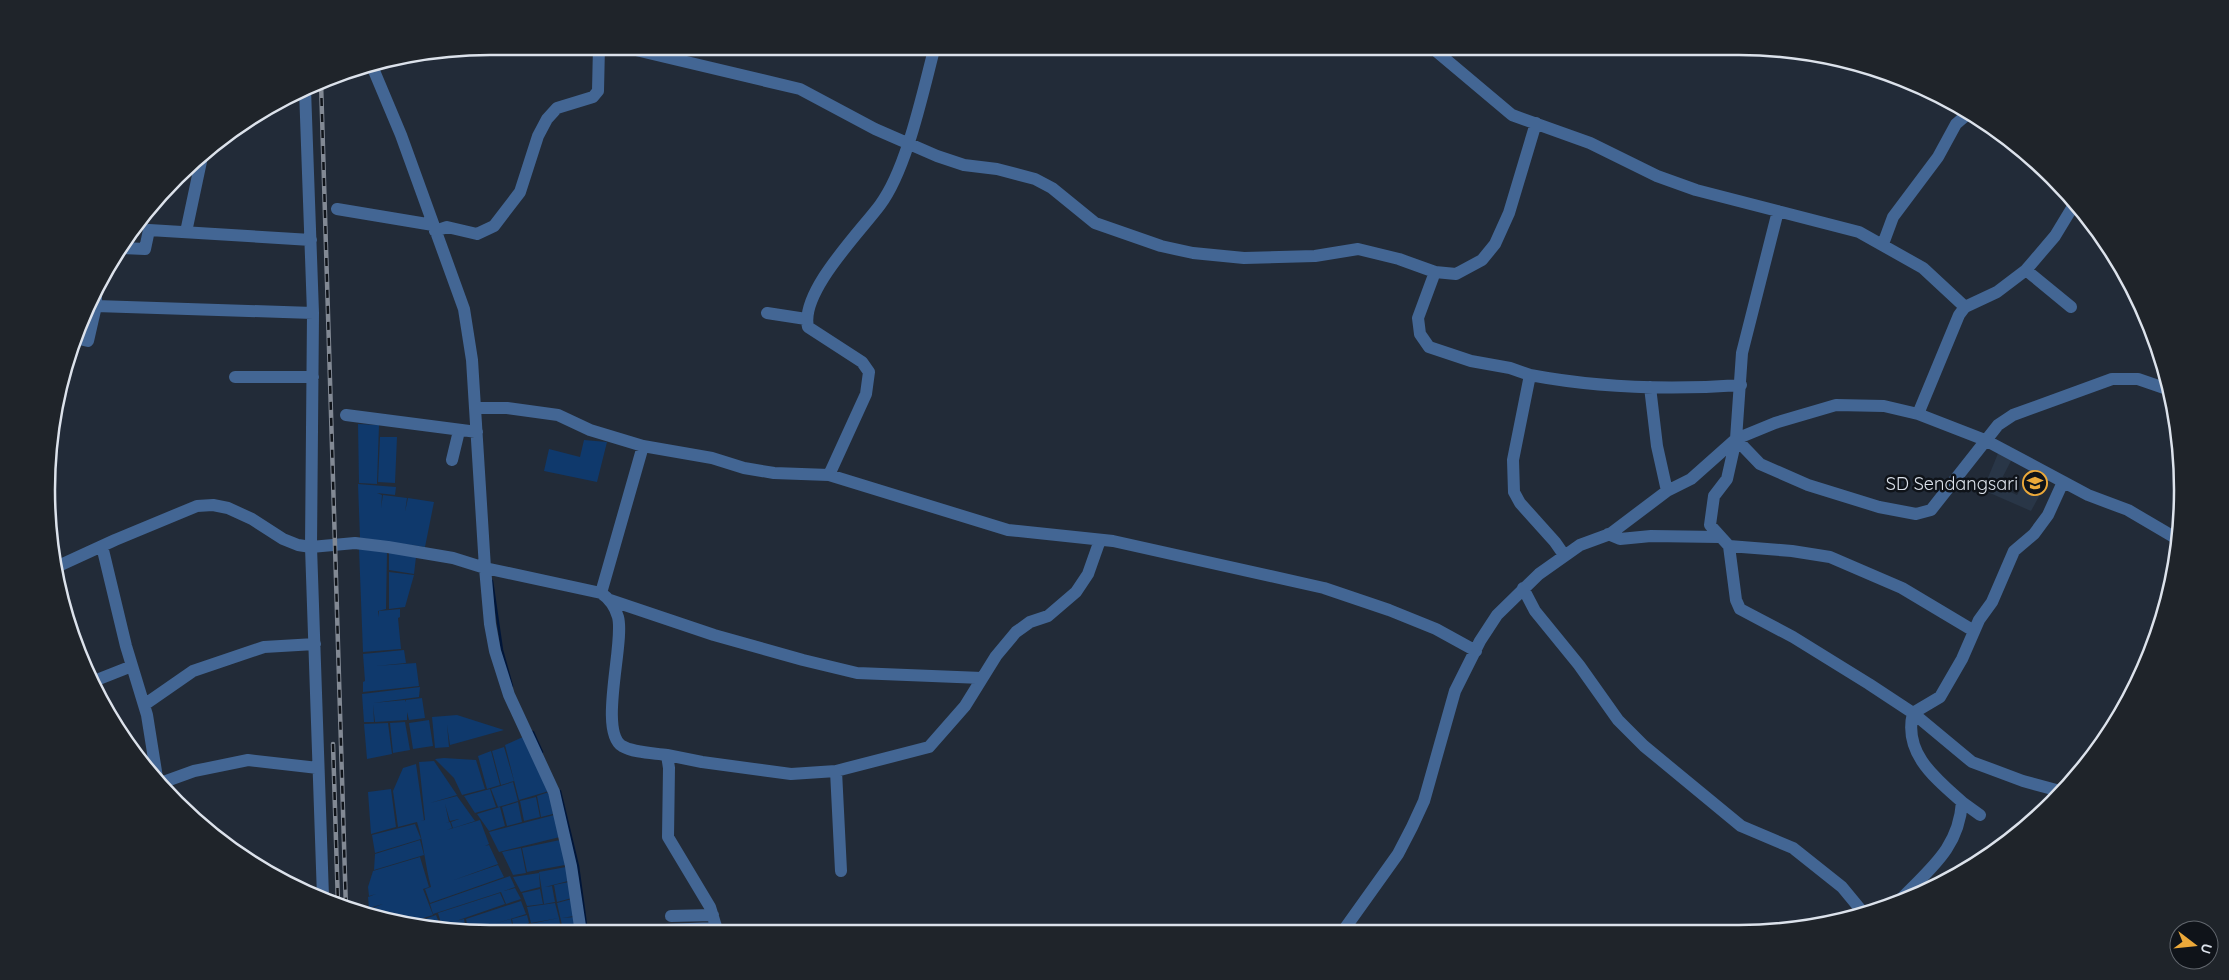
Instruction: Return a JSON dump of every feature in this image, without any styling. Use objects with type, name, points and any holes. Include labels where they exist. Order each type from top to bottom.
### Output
[{"type":"street","points":[[337,209],[477,234],[494,226],[520,192],[538,136],[547,119],[557,108],[593,97],[598,91],[599,55]]},
{"type":"street","points":[[657,55],[800,89],[875,129],[937,156],[964,165],[1004,170],[1035,179],[1052,188],[1095,223],[1161,246],[1193,253],[1244,258],[1315,256],[1358,250],[1399,259],[1435,272],[1456,274],[1482,260],[1495,244],[1509,213],[1536,124]]},
{"type":"street","points":[[830,475],[866,394],[869,372],[862,362],[808,327],[806,319],[807,309],[824,276],[882,203],[901,165],[932,55]]},
{"type":"street","points":[[1441,55],[1512,115],[1590,143],[1657,176],[1696,190],[1859,232],[1923,268],[1965,307]]},
{"type":"street","points":[[374,71],[438,228],[464,310],[479,408],[478,432],[491,568],[490,624],[494,651],[509,695],[554,792],[572,866],[580,925]]},
{"type":"street","points":[[305,97],[314,377],[311,547],[323,891]]},
{"type":"street","points":[[1882,244],[1893,217],[1938,157],[1956,124],[1964,117]]},
{"type":"street","points":[[186,232],[202,164]]},
{"type":"street","points":[[1918,414],[1959,315],[1965,307],[1997,292],[2026,270],[2055,236],[2072,210]]},
{"type":"street","points":[[1778,211],[1746,330],[1741,361],[1741,386],[1736,439],[1726,479],[1714,496],[1710,512],[1710,525],[1719,538],[1729,546],[1792,551],[1830,558],[1902,588],[1974,631]]},
{"type":"street","points":[[128,248],[145,249],[149,230],[311,240]]},
{"type":"street","points":[[2026,270],[2070,307]]},
{"type":"street","points":[[1435,272],[1418,318],[1420,334],[1429,347],[1472,361],[1510,368],[1530,375],[1565,382],[1650,387],[1741,386]]},
{"type":"street","points":[[99,300],[313,313]]},
{"type":"street","points":[[82,340],[88,341],[94,312]]},
{"type":"street","points":[[767,313],[806,319]]},
{"type":"street","points":[[1530,375],[1514,460],[1514,492],[1520,504],[1555,542],[1564,556]]},
{"type":"street","points":[[235,377],[314,377]]},
{"type":"street","points":[[1736,439],[1760,464],[1808,485],[1879,507],[1916,514],[1931,510],[1952,486],[1998,424],[2014,415],[2112,379],[2138,379],[2162,387]]},
{"type":"street","points":[[1650,387],[1657,446],[1667,491]]},
{"type":"street","points":[[1347,925],[1398,854],[1412,827],[1424,801],[1456,691],[1497,615],[1522,588],[1564,556],[1580,545],[1608,534],[1667,491],[1691,479],[1736,439],[1790,418],[1836,405],[1884,406],[1918,414],[1986,440],[2088,495],[2128,510],[2171,535]]},
{"type":"street","points":[[479,408],[558,415],[590,430],[643,446],[712,458],[744,468],[774,473],[830,475],[1008,530],[1100,540],[1225,565],[1324,588],[1420,622],[1476,651]]},
{"type":"street","points":[[346,415],[478,432]]},
{"type":"street","points":[[452,460],[459,431]]},
{"type":"street","points":[[643,446],[627,497],[606,596],[619,618],[613,699],[613,729],[617,742],[624,747],[702,762],[791,774],[836,771],[930,746],[966,706],[982,678],[1016,632],[1030,622],[1048,616],[1076,592],[1088,574],[1100,540]]},
{"type":"street","points":[[1980,815],[1962,802],[1924,766],[1911,736],[1910,725],[1913,713],[1940,697],[1962,659],[1974,631],[1992,602],[2014,552],[2034,534],[2048,515],[2063,482]]},
{"type":"street","points":[[62,565],[197,506],[213,505],[228,508],[252,519],[283,539],[298,545],[311,547],[355,544],[388,547],[453,558],[606,596],[714,635],[857,673],[982,678]]},
{"type":"street","points":[[1608,534],[1615,538],[1719,538]]},
{"type":"street","points":[[102,546],[132,666],[144,705],[155,767]]},
{"type":"street","points":[[1729,546],[1736,600],[1740,609],[1830,659],[1913,713],[1972,762],[2024,781],[2055,790]]},
{"type":"street","points":[[1522,588],[1534,611],[1579,665],[1618,720],[1644,746],[1741,826],[1793,848],[1842,887],[1859,908]]},
{"type":"street","points":[[144,705],[193,671],[264,647],[315,644]]},
{"type":"street","points":[[99,679],[132,666]]},
{"type":"street","points":[[668,755],[668,837],[713,915],[716,925]]},
{"type":"street","points":[[167,781],[194,771],[248,760],[318,768]]},
{"type":"street","points":[[836,771],[841,872]]},
{"type":"street","points":[[1910,890],[1936,863],[1956,835],[1962,802]]},
{"type":"street","points":[[671,916],[713,915]]},
{"type":"shaded area","points":[[358,424],[379,425],[377,484],[359,483]]},
{"type":"shaded area","points":[[380,437],[397,437],[395,483],[378,482]]},
{"type":"shaded area","points":[[584,440],[607,442],[597,482],[544,471],[549,449],[580,457]]},
{"type":"shaded area","name":"SD Sendangsari","points":[[1999,451],[2013,457],[1998,486],[2017,495],[2032,469],[2050,476],[2031,511],[1983,490]]},
{"type":"shaded area","points":[[358,484],[396,487],[395,495],[377,493],[382,495],[381,508],[383,495],[407,498],[405,512],[408,498],[434,502],[425,547],[360,538]]},
{"type":"shaded area","points":[[359,549],[387,552],[386,609],[378,611],[378,617],[379,611],[400,609],[400,617],[398,618],[401,649],[363,652]]},
{"type":"shaded area","points":[[389,552],[416,557],[414,574],[389,570]]},
{"type":"shaded area","points":[[389,572],[414,575],[405,607],[389,609]]},
{"type":"shaded area","points":[[404,650],[406,663],[376,666],[416,663],[419,686],[363,692],[363,682],[365,681],[363,654]]},
{"type":"shaded area","points":[[420,687],[419,697],[373,703],[405,700],[406,702],[406,700],[422,698],[425,718],[409,720],[407,712],[407,720],[375,722],[373,705],[374,722],[364,722],[362,694]]},
{"type":"shaded area","points":[[457,715],[504,730],[450,745],[447,725],[449,747],[435,748],[432,717]]},
{"type":"shaded area","points":[[429,720],[433,746],[413,749],[409,723]]},
{"type":"shaded area","points":[[405,722],[410,750],[393,753],[390,723]]},
{"type":"shaded area","points":[[388,723],[392,754],[367,759],[364,724]]},
{"type":"shaded area","points":[[525,736],[549,791],[519,800],[505,745]]},
{"type":"shaded area","points":[[504,747],[514,781],[501,785],[492,751]]},
{"type":"shaded area","points":[[491,751],[500,785],[487,789],[478,756]]},
{"type":"shaded area","points":[[435,759],[476,760],[485,789],[462,795],[454,778]]},
{"type":"shaded area","points":[[434,761],[457,795],[430,803],[457,796],[475,821],[453,828],[451,822],[459,819],[450,821],[445,804],[449,822],[446,823],[450,822],[452,828],[447,830],[480,820],[489,844],[485,846],[489,845],[498,864],[454,880],[498,865],[504,877],[430,903],[425,889],[431,887],[417,822],[398,827],[393,791],[403,768],[416,764],[424,820],[421,821],[425,820],[419,762]]},
{"type":"shaded area","points":[[513,782],[518,801],[498,807],[491,789]]},
{"type":"shaded area","points":[[391,789],[396,827],[371,834],[368,792]]},
{"type":"shaded area","points":[[490,789],[496,807],[475,813],[464,796]]},
{"type":"shaded area","points":[[549,792],[553,814],[541,817],[537,796]]},
{"type":"shaded area","points":[[536,797],[540,817],[524,821],[520,801]]},
{"type":"shaded area","points":[[518,802],[522,822],[507,826],[502,807]]},
{"type":"shaded area","points":[[500,807],[505,826],[489,831],[477,814]]},
{"type":"shaded area","points":[[554,815],[560,837],[499,852],[489,832]]},
{"type":"shaded area","points":[[415,824],[421,839],[375,853],[372,835]]},
{"type":"shaded area","points":[[420,840],[424,855],[374,870],[375,854]]},
{"type":"shaded area","points":[[560,840],[565,865],[527,872],[522,848]]},
{"type":"shaded area","points":[[521,848],[526,873],[513,875],[502,852]]},
{"type":"shaded area","points":[[420,857],[429,887],[423,889],[433,915],[420,919],[372,908],[383,904],[369,908],[368,897],[376,894],[369,896],[368,887],[373,871]]},
{"type":"shaded area","points":[[566,867],[568,881],[545,887],[552,886],[555,902],[544,904],[539,872]]},
{"type":"shaded area","points":[[539,873],[540,887],[521,892],[513,877]]},
{"type":"shaded area","points":[[510,876],[515,887],[504,891],[515,888],[521,899],[506,904],[501,892],[433,914],[430,904]]},
{"type":"shaded area","points":[[569,882],[572,898],[557,902],[554,885]]},
{"type":"shaded area","points":[[540,889],[543,904],[527,906],[522,893]]},
{"type":"shaded area","points":[[500,893],[505,904],[456,921],[464,919],[465,924],[441,922],[438,913]]},
{"type":"shaded area","points":[[572,899],[574,916],[562,918],[575,917],[576,925],[562,925],[557,903]]},
{"type":"shaded area","points":[[521,901],[526,914],[494,924],[511,919],[512,925],[467,924],[466,919]]},
{"type":"shaded area","points":[[555,903],[559,918],[531,923],[527,907]]},
{"type":"shaded area","points":[[436,915],[439,922],[433,921],[423,920]]},
{"type":"shaded area","points":[[527,915],[529,923],[513,925],[512,919]]},
{"type":"shaded area","points":[[559,918],[560,925],[528,925]]},
{"type":"waterway","points":[[492,581],[502,650],[512,686]]},
{"type":"waterway","points":[[533,732],[542,752]]},
{"type":"waterway","points":[[560,791],[578,866],[586,925]]},
{"type":"railway","points":[[321,89],[346,900]]},
{"type":"railway","points":[[333,744],[338,897]]},
{"type":"place","name":"SD Sendangsari","points":[[2035,483]]}]
